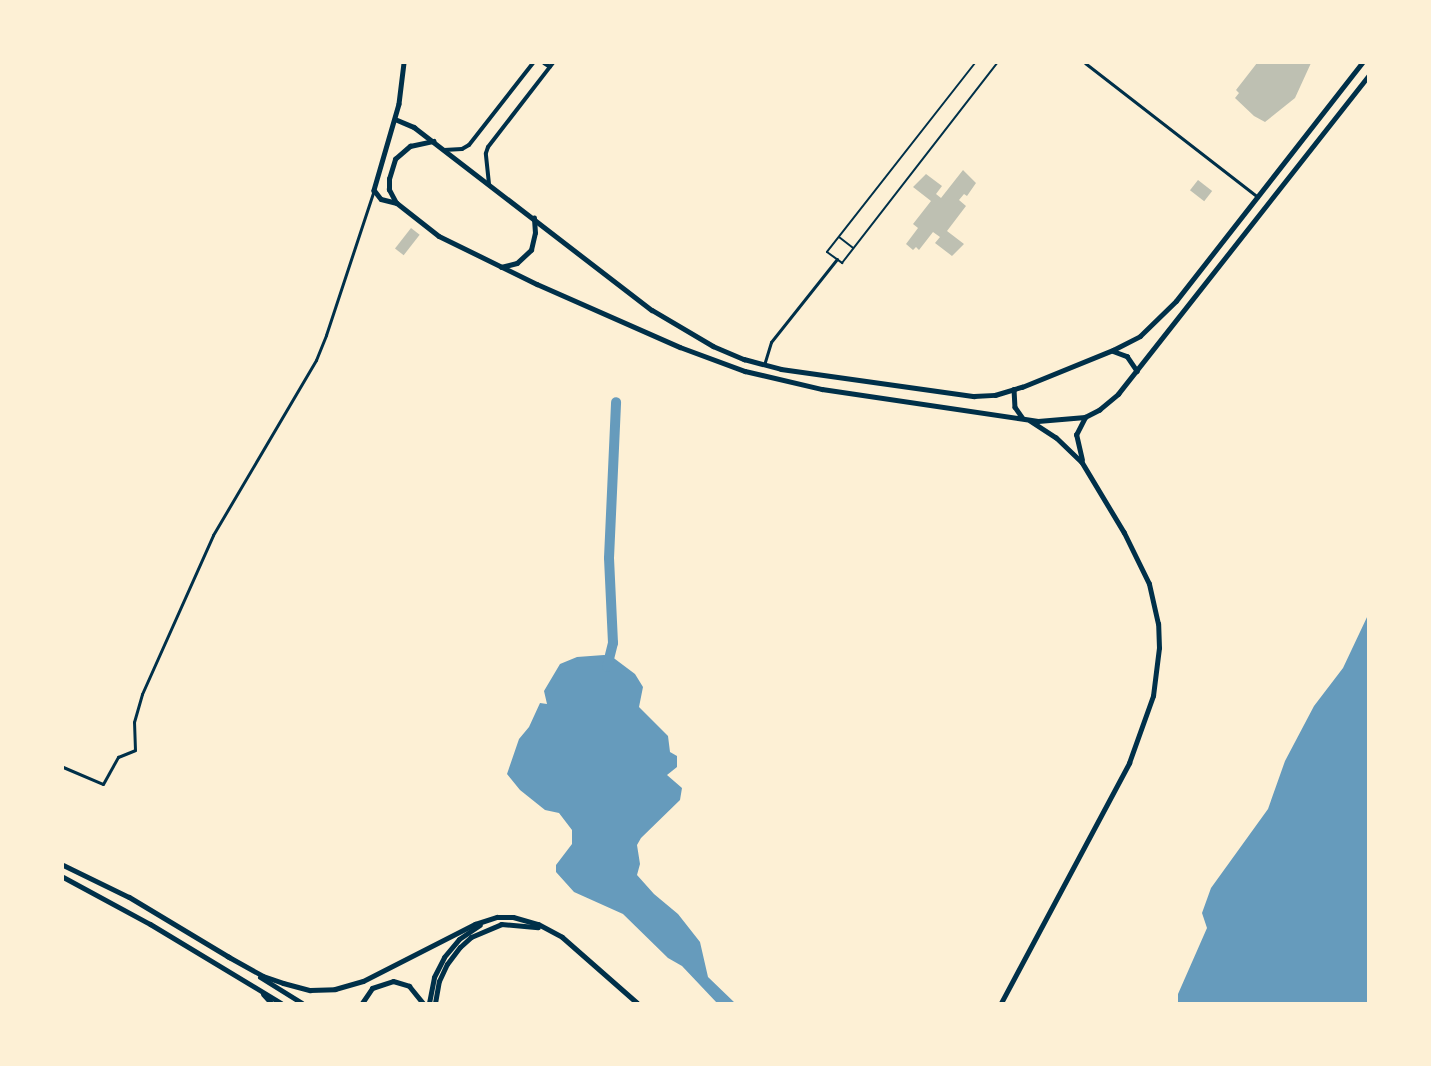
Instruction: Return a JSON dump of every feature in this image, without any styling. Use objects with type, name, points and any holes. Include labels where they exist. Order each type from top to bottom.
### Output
[{"type":"highway","points":[[63,865],[129,897],[258,974],[310,990],[335,989],[363,981],[464,929],[486,920],[513,917],[549,930],[574,946],[637,1003]]},
{"type":"highway","points":[[63,877],[105,897],[282,1003]]},
{"type":"highway","points":[[429,1003],[434,977],[444,957],[459,939],[486,920]]},
{"type":"highway","points":[[435,1003],[444,968],[457,950],[471,937],[490,927],[507,924],[549,930]]},
{"type":"highway","points":[[227,956],[302,1003]]},
{"type":"highway","points":[[362,1003],[372,988],[390,981],[409,986],[423,1003]]},
{"type":"highway","points":[[257,988],[271,1003]]},
{"type":"main road","points":[[397,203],[381,199],[374,190],[395,119],[404,63]]},
{"type":"main road","points":[[395,119],[414,127],[671,322],[713,346],[764,365],[824,377],[974,396],[995,395],[1113,350],[1144,333],[1191,282],[1362,63]]},
{"type":"main road","points":[[433,141],[410,146],[395,159],[388,179],[389,190],[397,203],[439,236],[501,267],[718,363],[753,374],[822,389],[1057,421],[1085,417],[1112,401],[1368,76]]},
{"type":"main road","points":[[1332,101],[1342,109]]},
{"type":"main road","points":[[501,267],[517,263],[531,250],[535,233],[534,218]]},
{"type":"main road","points":[[1191,282],[1201,290]]},
{"type":"main road","points":[[1113,350],[1127,356],[1137,371]]},
{"type":"main road","points":[[822,389],[824,377]]},
{"type":"main road","points":[[1001,1003],[1129,764],[1147,719],[1158,672],[1158,624],[1149,584],[1124,533],[1082,463],[1056,438],[1023,418],[1014,407],[1014,389]]},
{"type":"main road","points":[[1082,463],[1076,439],[1085,417]]},
{"type":"street","points":[[444,150],[462,149],[469,146],[533,63]]},
{"type":"street","points":[[489,184],[486,153],[488,147],[552,65],[544,63]]},
{"type":"street","points":[[975,63],[827,252],[842,263],[997,63]]},
{"type":"street","points":[[1085,63],[1258,197]]},
{"type":"street","points":[[63,766],[103,784],[118,757],[135,750],[134,722],[142,694],[213,536],[316,360],[374,190]]},
{"type":"street","points":[[839,237],[853,248]]},
{"type":"street","points":[[764,365],[771,342],[837,259]]},
{"type":"water","points":[[1368,615],[1368,1003],[1178,1003],[1178,994],[1207,928],[1202,913],[1211,888],[1268,809],[1285,761],[1314,706],[1343,668]]},
{"type":"water","points":[[611,656],[635,674],[643,687],[639,707],[668,736],[670,752],[677,756],[677,767],[667,775],[682,788],[680,800],[641,838],[637,845],[640,864],[637,875],[654,894],[678,914],[700,942],[708,977],[735,1003],[717,1003],[682,966],[668,958],[623,914],[574,892],[556,872],[556,865],[572,844],[572,830],[559,813],[545,810],[520,790],[507,774],[519,739],[529,727],[540,703],[547,704],[544,691],[560,664],[577,657]]},
{"type":"building","points":[[1257,63],[1311,63],[1295,98],[1265,122],[1254,116],[1235,98],[1239,93],[1236,90]]},
{"type":"building","points":[[963,170],[976,183],[967,196],[964,194],[959,200],[966,206],[947,231],[964,244],[952,256],[935,243],[940,237],[933,232],[919,250],[916,247],[913,250],[906,244],[918,228],[913,224],[931,201],[913,187],[926,174],[942,186],[936,194],[941,198]]},
{"type":"building","points":[[1198,180],[1212,191],[1204,201],[1190,190]]},
{"type":"building","points":[[411,228],[420,235],[404,255],[395,248]]},
{"type":"waterway","points":[[607,667],[613,643],[609,558],[616,402]]}]
